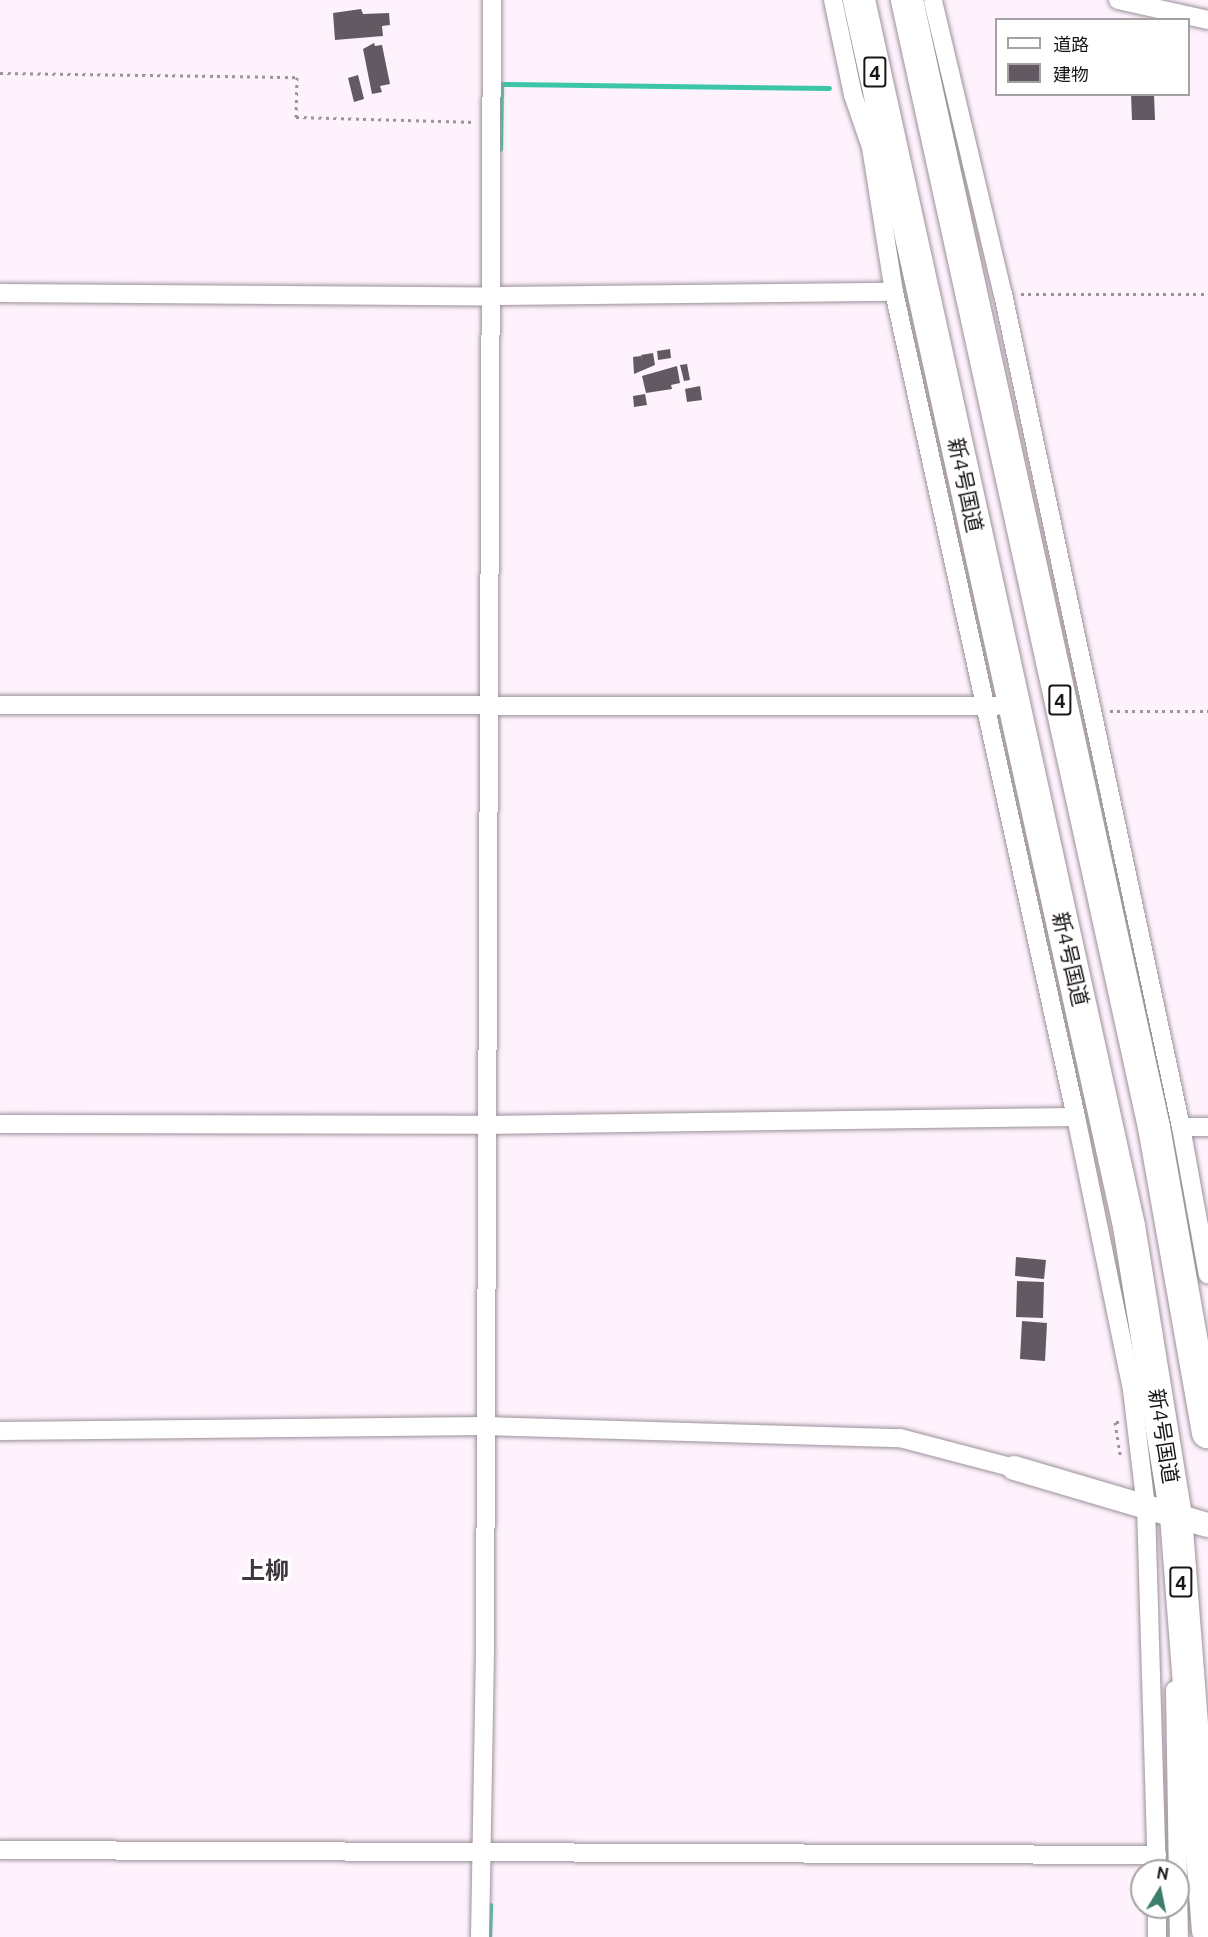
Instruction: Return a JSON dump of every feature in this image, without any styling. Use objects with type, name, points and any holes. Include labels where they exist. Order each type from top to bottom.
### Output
[{"type":"highway","name":"新4号国道","points":[[859,0],[881,145],[1000,705],[1110,1135],[1145,1395],[1176,1516],[1208,1930]]},
{"type":"highway","name":"新4号国道","points":[[920,0],[1154,1127],[1191,1255],[1208,1432]]},
{"type":"street","points":[[480,1937],[483,1852],[492,0]]},
{"type":"street","points":[[832,0],[853,95],[881,145],[894,292],[1000,705],[1076,1117],[1145,1395],[1146,1508],[1157,1859]]},
{"type":"street","points":[[1118,0],[1208,20]]},
{"type":"street","points":[[948,127],[1003,294],[1090,710],[1181,1127],[1191,1255],[1208,1275]]},
{"type":"street","points":[[0,292],[490,296],[894,292]]},
{"type":"street","points":[[0,705],[488,708],[1000,705]]},
{"type":"street","points":[[0,1124],[486,1125],[1076,1117]]},
{"type":"street","points":[[1181,1127],[1208,1127]]},
{"type":"street","points":[[0,1431],[485,1426],[900,1438],[1014,1468],[1208,1525]]},
{"type":"street","points":[[1179,1937],[1175,1693],[1182,1604]]},
{"type":"street","points":[[0,1850],[483,1852],[1130,1863]]},
{"type":"street","points":[[1157,1919],[1157,1937]]},
{"type":"path","points":[[0,74],[297,78],[296,117],[490,123]]},
{"type":"path","points":[[1003,294],[1208,294]]},
{"type":"path","points":[[1090,710],[1208,711]]},
{"type":"building","points":[[361,9],[363,14],[389,13],[390,25],[382,26],[383,36],[335,40],[333,13]]},
{"type":"building","points":[[374,43],[375,46],[382,45],[390,84],[380,86],[382,92],[372,94],[363,49]]},
{"type":"building","points":[[358,75],[364,99],[354,102],[348,78]]},
{"type":"building","points":[[1131,96],[1154,96],[1155,120],[1132,120]]},
{"type":"building","points":[[670,349],[671,358],[658,360],[657,351]]},
{"type":"building","points":[[653,353],[655,365],[634,374],[633,357],[641,356],[643,363],[641,355]]},
{"type":"building","points":[[687,364],[690,380],[684,381],[680,365]]},
{"type":"building","points":[[677,366],[680,383],[671,385],[672,389],[646,393],[642,376]]},
{"type":"building","points":[[700,386],[702,400],[687,402],[685,389]]},
{"type":"building","points":[[645,394],[647,405],[634,407],[633,396]]},
{"type":"building","points":[[1016,1257],[1046,1260],[1044,1279],[1015,1276]]},
{"type":"building","points":[[1017,1281],[1044,1282],[1043,1318],[1016,1317]]},
{"type":"building","points":[[1022,1321],[1047,1323],[1045,1361],[1020,1359]]},
{"type":"waterway","points":[[500,149],[501,84],[829,88]]},
{"type":"waterway","points":[[489,1937],[490,1905]]},
{"type":"district","name":"上柳","points":[[265,1571]]}]
